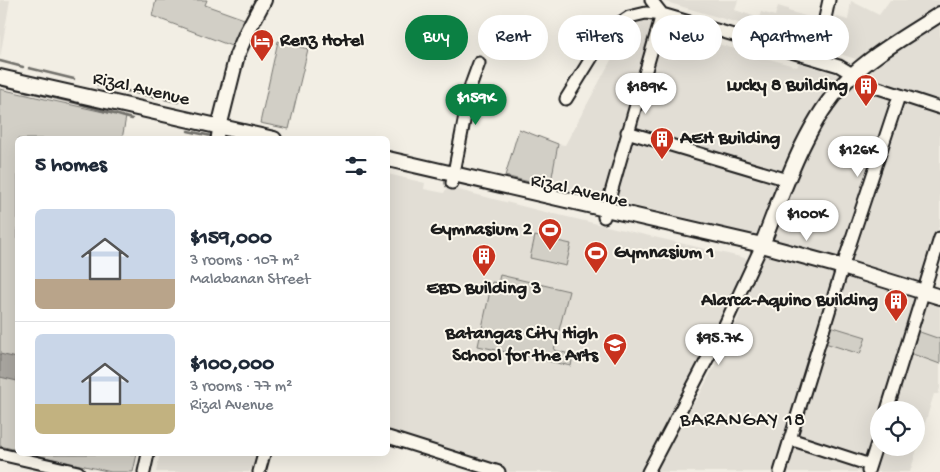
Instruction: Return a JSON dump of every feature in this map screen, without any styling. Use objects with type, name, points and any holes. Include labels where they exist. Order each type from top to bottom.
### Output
[{"type":"main road","points":[[218,133],[237,55],[264,0]]},
{"type":"main road","points":[[762,245],[804,144],[837,91],[879,54],[940,14]]},
{"type":"main road","name":"Rizal Avenue","points":[[0,77],[218,133],[246,136]]},
{"type":"main road","name":"Rizal Avenue","points":[[390,160],[453,178],[605,213],[762,245],[844,267],[940,297]]},
{"type":"main road","name":"Rizal Avenue","points":[[390,168],[453,178]]},
{"type":"street","points":[[651,0],[661,15]]},
{"type":"street","points":[[826,15],[829,0]]},
{"type":"street","points":[[566,99],[608,31],[629,17],[646,13],[661,15]]},
{"type":"street","points":[[605,213],[651,49]]},
{"type":"street","points":[[819,60],[839,66],[863,83],[940,108]]},
{"type":"street","points":[[453,178],[471,85],[479,63]]},
{"type":"street","points":[[780,472],[846,256],[899,96]]},
{"type":"street","points":[[627,132],[788,180]]},
{"type":"street","points":[[890,401],[940,238]]},
{"type":"street","points":[[648,472],[720,336],[762,245]]},
{"type":"street","points":[[390,438],[470,468],[499,472]]},
{"type":"street","points":[[790,439],[869,468],[873,456]]},
{"type":"street","points":[[0,454],[78,472]]},
{"type":"street","points":[[144,472],[148,456]]},
{"type":"street","points":[[259,472],[263,456]]},
{"type":"shaded area","points":[[0,0],[10,0],[0,58]]},
{"type":"shaded area","points":[[156,0],[207,0],[205,5],[247,20],[234,47],[152,16]]},
{"type":"shaded area","points":[[659,0],[738,0],[735,10],[750,15],[732,15],[732,21],[722,18],[722,15],[711,15]]},
{"type":"shaded area","points":[[890,0],[940,0],[940,8],[862,61],[849,57],[849,15],[851,1],[879,15]]},
{"type":"shaded area","points":[[778,6],[788,9],[788,11],[802,15],[775,15]]},
{"type":"shaded area","points":[[761,12],[772,15],[760,15]]},
{"type":"shaded area","points":[[641,15],[651,18],[651,29],[602,199],[550,187],[558,144],[565,145],[611,60],[641,60]]},
{"type":"shaded area","points":[[940,21],[940,103],[861,77],[861,74],[882,59]]},
{"type":"shaded area","points":[[278,41],[308,49],[289,129],[260,123]]},
{"type":"shaded area","points":[[722,45],[732,48],[732,60],[773,60],[797,67],[799,63],[842,76],[784,173],[634,129],[654,60],[722,60]]},
{"type":"shaded area","points":[[851,83],[893,100],[841,260],[769,241],[816,132],[837,100]]},
{"type":"shaded area","points":[[0,89],[126,117],[123,136],[15,136],[15,450],[0,446]]},
{"type":"shaded area","points":[[900,103],[940,114],[940,223],[922,287],[851,261]]},
{"type":"shaded area","points":[[519,129],[558,144],[550,187],[505,176]]},
{"type":"shaded area","points":[[631,138],[782,181],[760,236],[615,201]]},
{"type":"shaded area","points":[[390,174],[425,183],[424,189],[444,193],[447,187],[748,260],[709,344],[640,472],[509,472],[390,435]]},
{"type":"shaded area","name":"Gymnasium 2","points":[[535,236],[571,244],[566,266],[530,258]]},
{"type":"shaded area","points":[[762,254],[838,275],[775,472],[652,472],[683,417],[699,396],[738,319]]},
{"type":"shaded area","points":[[500,275],[569,291],[554,350],[573,355],[571,366],[478,346],[492,282],[498,283]]},
{"type":"shaded area","points":[[846,275],[919,298],[885,401],[870,401],[870,450],[867,460],[793,439]]},
{"type":"shaded area","points":[[927,300],[940,303],[940,388],[938,394],[934,394],[925,423],[925,401],[895,401]]},
{"type":"shaded area","points":[[830,326],[866,337],[860,354],[825,343]]},
{"type":"shaded area","points":[[917,331],[940,339],[940,364],[910,353]]},
{"type":"shaded area","points":[[0,354],[15,358],[15,381],[0,377]]},
{"type":"shaded area","points":[[793,443],[864,466],[862,472],[784,472]]},
{"type":"shaded area","points":[[41,456],[137,456],[133,472],[111,472]]},
{"type":"shaded area","points":[[160,456],[258,456],[249,472],[156,472]]},
{"type":"shaded area","points":[[878,456],[915,456],[910,472],[873,472]]},
{"type":"waterway","points":[[0,61],[23,67]]},
{"type":"waterway","points":[[29,68],[74,79]]},
{"type":"waterway","points":[[0,85],[76,103],[132,119]]},
{"type":"waterway","points":[[98,85],[155,97]]},
{"type":"waterway","points":[[165,99],[178,102]]},
{"type":"waterway","points":[[188,131],[211,136]]},
{"type":"place","name":"Renz Hotel","points":[[262,62]]},
{"type":"place","name":"Lucky 8 Building","points":[[866,107]]},
{"type":"place","name":"AEH Building","points":[[662,160]]},
{"type":"place","name":"Gymnasium 2","points":[[550,251]]},
{"type":"place","name":"Gymnasium 1","points":[[596,274]]},
{"type":"place","name":"EBD Building 3","points":[[484,277]]},
{"type":"place","name":"Alarca-Aquino Building","points":[[896,322]]},
{"type":"place","name":"Batangas City High School for the Arts","points":[[615,366]]},
{"type":"district","name":"BARANGAY 18","points":[[743,421]]}]
